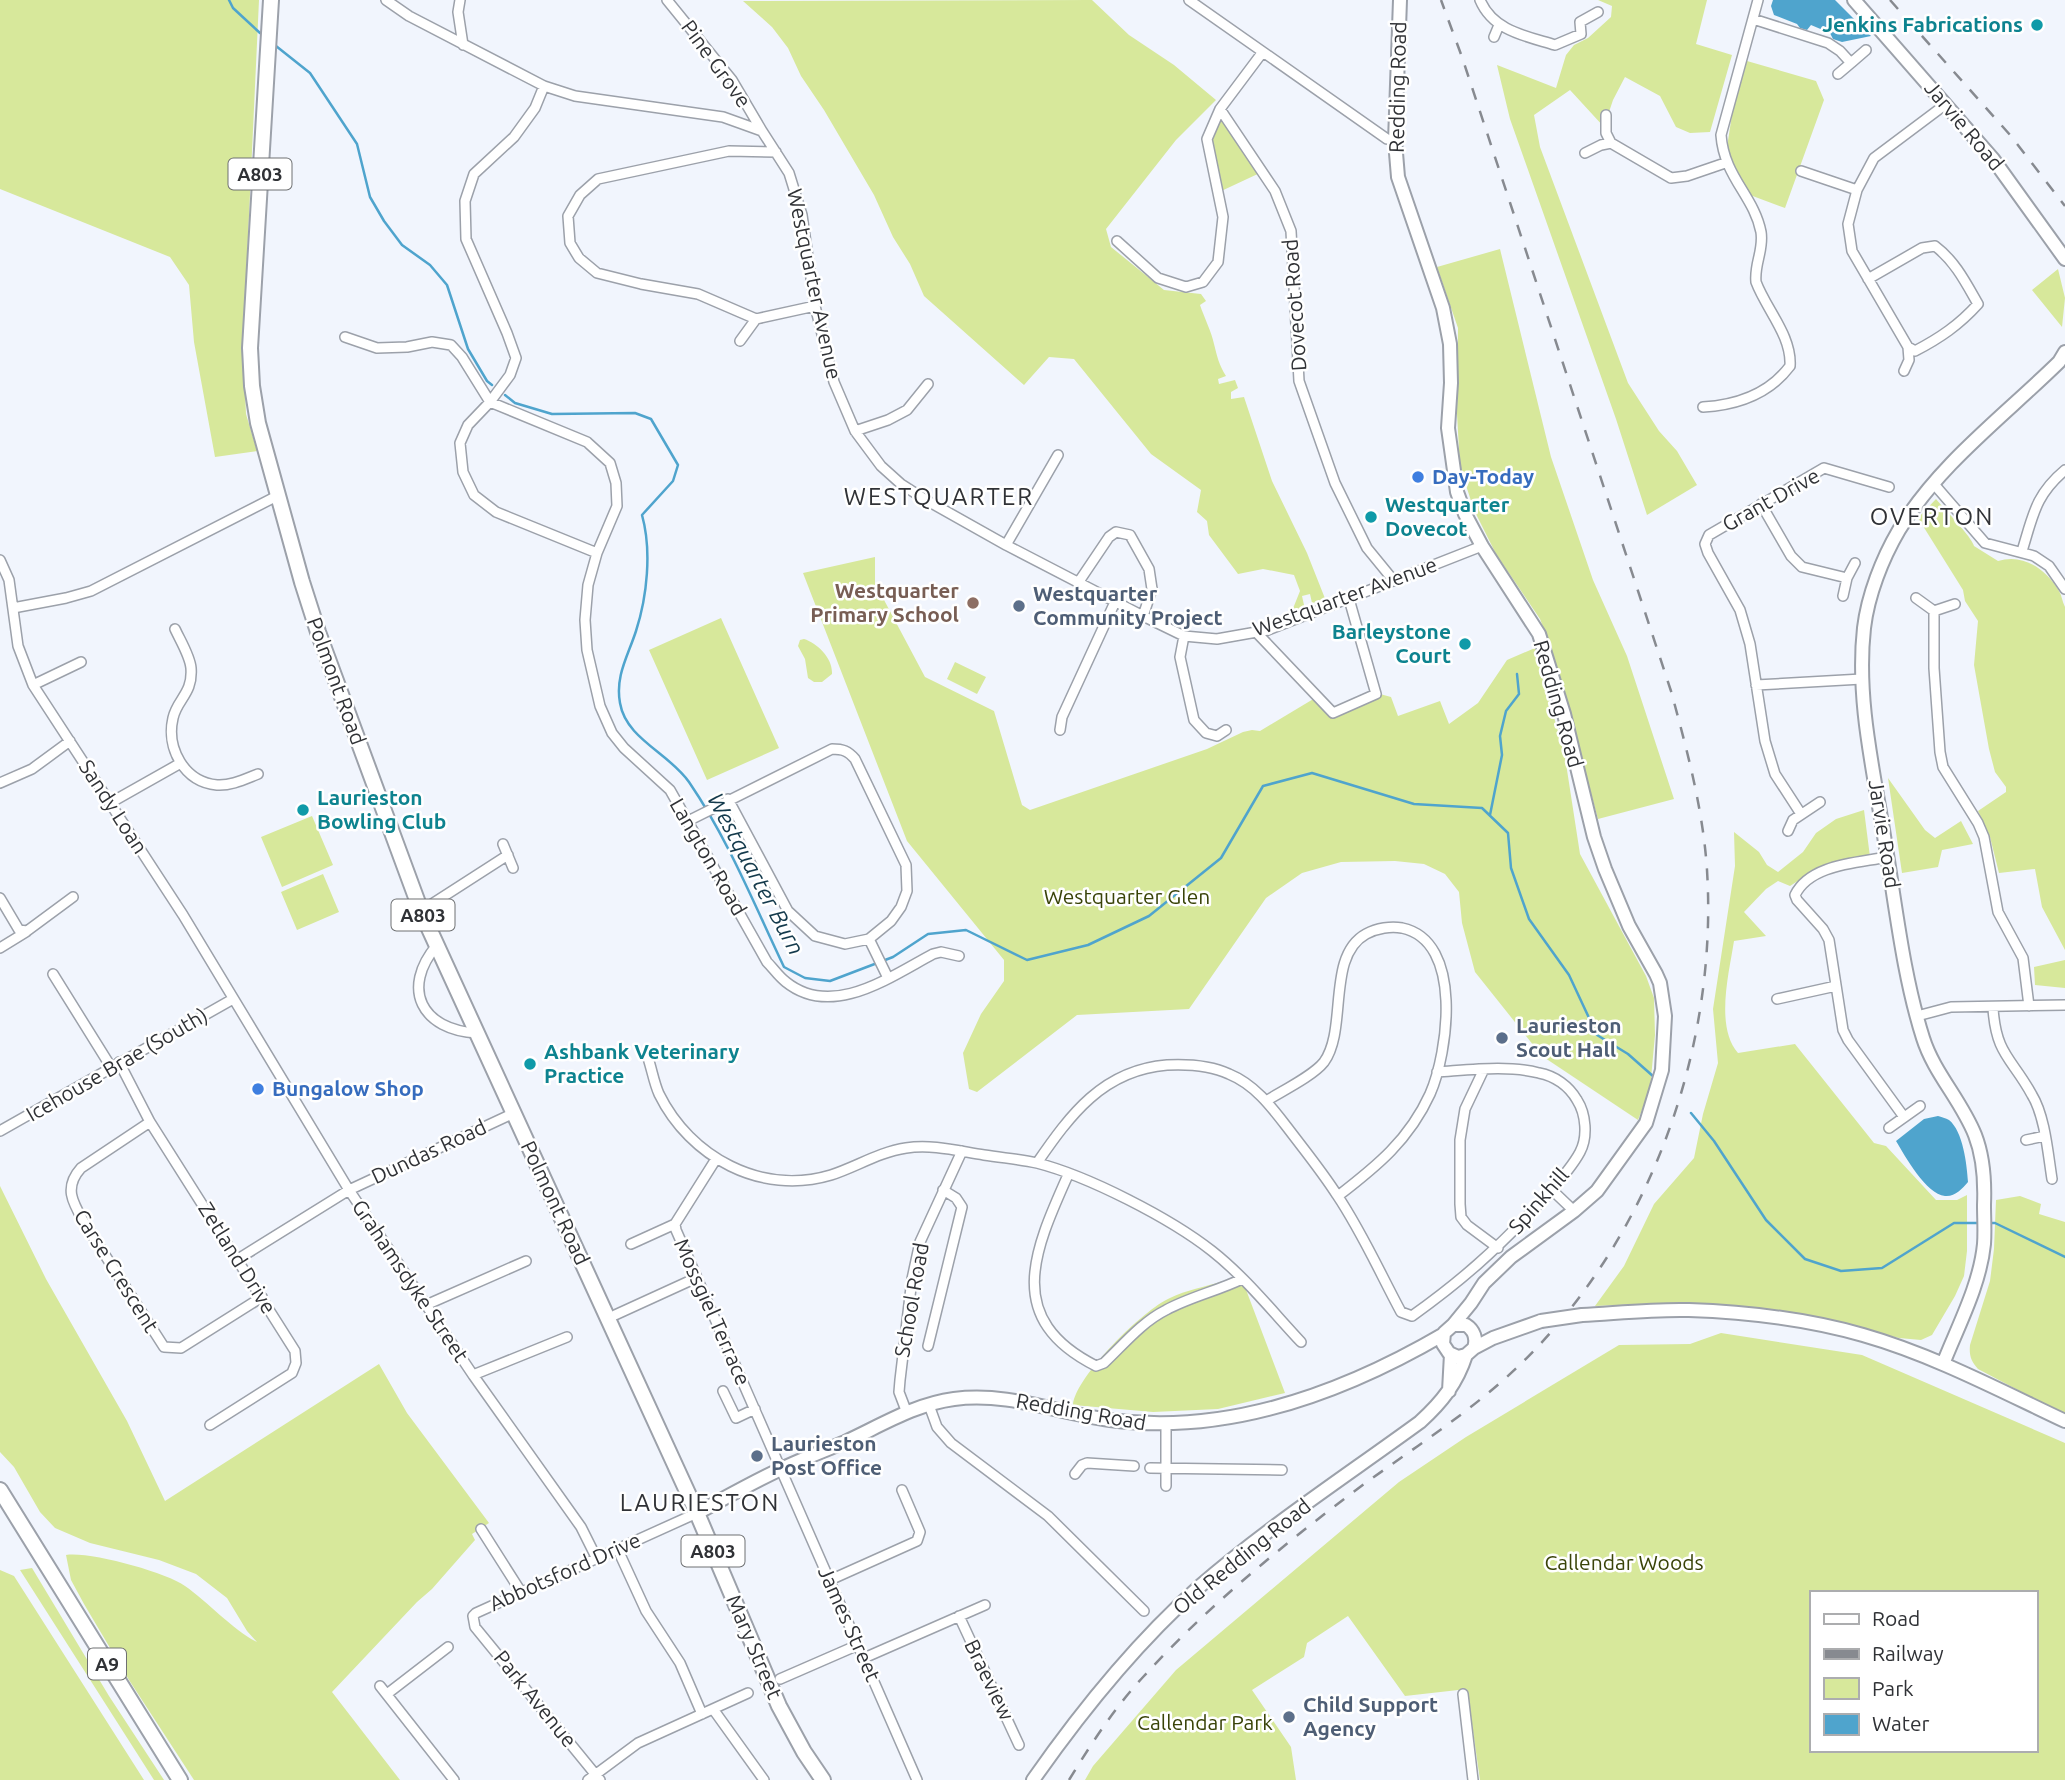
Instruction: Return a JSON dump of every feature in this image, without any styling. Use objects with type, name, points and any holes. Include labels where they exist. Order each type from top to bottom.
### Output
[{"type":"main road","name":"Polmont Road","points":[[271,0],[250,348],[258,423],[317,632],[421,911],[611,1316]]},
{"type":"main road","name":"Mary Street","points":[[611,1316],[774,1681],[799,1744],[823,1780]]},
{"type":"main road","name":"A9","points":[[0,1490],[180,1780]]},
{"type":"street","points":[[386,0],[409,16],[544,86],[575,96],[723,117],[762,131]]},
{"type":"street","points":[[460,0],[458,12],[463,45]]},
{"type":"street","name":"Pine Grove","points":[[667,0],[732,80],[762,131]]},
{"type":"street","name":"Redding Road","points":[[697,1513],[781,1469],[907,1413],[957,1399],[999,1397],[1073,1415],[1146,1425],[1166,1425],[1222,1420],[1291,1404],[1382,1369],[1448,1330],[1484,1283],[1511,1257],[1597,1191],[1647,1123],[1662,1070],[1665,1016],[1656,974],[1629,926],[1605,869],[1594,836],[1564,713],[1539,634],[1482,546],[1457,492],[1448,428],[1450,344],[1443,308],[1398,177],[1395,141],[1400,0]]},
{"type":"street","points":[[1480,0],[1484,9],[1499,25],[1555,45],[1566,46],[1581,34],[1580,22],[1598,12]]},
{"type":"street","points":[[1703,407],[1725,406],[1751,397],[1782,377],[1790,366],[1790,353],[1785,338],[1756,282],[1755,272],[1762,246],[1756,218],[1726,163],[1721,135],[1758,0]]},
{"type":"street","name":"Jarvie Road","points":[[1854,0],[1993,159],[2065,259]]},
{"type":"street","points":[[1194,2],[1262,53],[1387,139],[1395,141]]},
{"type":"street","points":[[1753,19],[1828,43],[1840,51],[1850,64]]},
{"type":"street","points":[[1494,37],[1499,25]]},
{"type":"street","points":[[1838,74],[1866,50]]},
{"type":"street","points":[[1117,241],[1158,278],[1186,288],[1203,282],[1218,262],[1223,217],[1207,139],[1220,109],[1262,53]]},
{"type":"street","points":[[544,86],[535,108],[514,137],[474,174],[465,201],[466,239],[516,358],[510,375],[468,425],[460,443],[463,472],[474,495],[496,512],[597,554]]},
{"type":"street","points":[[1868,279],[1922,248],[1935,246],[1947,256],[1978,304],[1965,319],[1944,335],[1915,351],[1909,347],[1868,279],[1852,251],[1848,224],[1857,190],[1874,158],[1946,104]]},
{"type":"street","name":"Dovecot Road","points":[[1220,109],[1275,191],[1291,231],[1299,380],[1335,483],[1367,548],[1394,581]]},
{"type":"street","points":[[1606,115],[1606,133],[1611,143],[1671,178],[1687,176],[1726,163]]},
{"type":"street","name":"Westquarter Avenue","points":[[762,131],[789,173],[802,215],[815,306],[834,382],[855,430],[881,467],[901,484],[1006,545],[1184,636],[1217,639],[1268,629],[1482,546]]},
{"type":"street","points":[[1585,153],[1611,143]]},
{"type":"street","points":[[776,152],[729,151],[598,179],[580,195],[568,216],[570,243],[579,258],[597,273],[641,284],[698,293],[757,319],[815,306]]},
{"type":"street","points":[[1801,171],[1857,190]]},
{"type":"street","points":[[740,341],[757,319]]},
{"type":"street","points":[[345,337],[377,348],[407,347],[432,342],[451,345],[462,357],[490,402]]},
{"type":"street","points":[[1904,371],[1909,360],[1909,347]]},
{"type":"street","name":"Jarvie Road","points":[[1943,1364],[1972,1288],[1983,1246],[1985,1174],[1975,1136],[1929,1055],[1909,982],[1863,708],[1864,625],[1875,581],[1899,531],[1933,483],[2043,378],[2065,352]]},
{"type":"street","points":[[855,430],[888,420],[907,410],[928,384]]},
{"type":"street","name":"Langton Road","points":[[490,402],[587,442],[610,463],[616,483],[617,506],[597,554],[588,585],[585,620],[587,650],[600,706],[612,733],[624,748],[670,790],[767,962],[784,981],[798,991],[821,997],[836,997],[853,994],[933,954],[940,952],[959,956]]},
{"type":"street","points":[[1006,545],[1058,455]]},
{"type":"street","name":"Grant Drive","points":[[1756,685],[1747,629],[1740,610],[1708,553],[1705,544],[1709,535],[1824,468],[1889,487]]},
{"type":"street","points":[[2022,551],[2040,496],[2065,470]]},
{"type":"street","points":[[1933,483],[1985,542],[2034,556],[2049,566],[2065,589]]},
{"type":"street","points":[[13,608],[91,591],[277,496]]},
{"type":"street","points":[[1761,504],[1791,556],[1802,567],[1847,578]]},
{"type":"street","points":[[1078,583],[1109,537],[1116,532],[1130,535],[1149,569],[1152,589],[1143,616]]},
{"type":"street","name":"Sandy Loan","points":[[0,561],[9,580],[18,646],[33,685],[183,915],[233,999]]},
{"type":"street","points":[[1843,596],[1847,578],[1855,564]]},
{"type":"street","points":[[1916,598],[1934,611]]},
{"type":"street","points":[[1256,632],[1332,713],[1376,694],[1349,599]]},
{"type":"street","points":[[1060,730],[1062,717],[1115,602]]},
{"type":"street","points":[[1934,611],[1955,604]]},
{"type":"street","points":[[1934,611],[1934,668],[1943,767],[1984,837],[1998,912],[2023,958],[2029,1006]]},
{"type":"street","points":[[174,629],[191,667],[189,690],[173,716],[171,737],[178,764],[194,776],[216,785],[232,784],[258,774]]},
{"type":"street","points":[[1184,636],[1180,657],[1194,720],[1206,733],[1217,736],[1226,730]]},
{"type":"street","points":[[33,685],[81,662]]},
{"type":"street","points":[[1801,814],[1775,774],[1765,741],[1756,685],[1862,679]]},
{"type":"street","points":[[0,783],[32,769],[70,741]]},
{"type":"street","points":[[688,821],[728,799],[832,749],[850,752],[906,865],[907,891],[901,907],[891,921],[869,939],[845,944],[815,936],[788,911],[728,799]]},
{"type":"street","points":[[110,803],[178,764]]},
{"type":"street","points":[[1788,831],[1793,820],[1820,802]]},
{"type":"street","points":[[503,844],[513,868]]},
{"type":"street","points":[[421,911],[508,855]]},
{"type":"street","points":[[1887,857],[1819,872],[1806,880],[1794,895],[1829,940],[1843,1030],[1905,1117]]},
{"type":"street","points":[[0,948],[73,897]]},
{"type":"street","points":[[0,898],[19,930],[27,931]]},
{"type":"street","points":[[1266,1101],[1324,1062],[1331,1046],[1344,963],[1350,950],[1366,934],[1385,928],[1409,930],[1420,936],[1431,947],[1437,959],[1445,993],[1443,1049],[1437,1072],[1422,1110],[1398,1144],[1383,1162],[1338,1196]]},
{"type":"street","points":[[869,939],[888,978]]},
{"type":"street","points":[[437,945],[419,976],[418,989],[422,1005],[442,1025],[454,1030],[477,1033]]},
{"type":"street","name":"Zetland Drive","points":[[53,974],[115,1065],[295,1351],[296,1363],[292,1373],[210,1425]]},
{"type":"street","points":[[1777,999],[1836,986]]},
{"type":"street","name":"Icehouse Brae (South)","points":[[0,1131],[233,999]]},
{"type":"street","name":"Grahamsdyke Street","points":[[233,999],[349,1190],[473,1375],[581,1527],[596,1557]]},
{"type":"street","points":[[1917,1016],[1951,1007],[2065,1005]]},
{"type":"street","points":[[1993,1008],[1994,1029],[2001,1050],[2034,1097],[2045,1136],[2052,1179]]},
{"type":"street","points":[[648,1058],[658,1091],[683,1130],[716,1159],[758,1178],[795,1181],[830,1175],[905,1148],[926,1146],[1037,1163],[1091,1183],[1168,1222],[1212,1251],[1301,1342]]},
{"type":"street","points":[[1037,1163],[1063,1124],[1105,1085],[1132,1072],[1156,1066],[1184,1064],[1211,1067],[1231,1074],[1250,1086],[1266,1101],[1338,1196],[1401,1312],[1412,1316],[1455,1285],[1498,1248]]},
{"type":"street","name":"Spinkhill","points":[[1437,1072],[1484,1069],[1538,1072],[1550,1076],[1571,1090],[1580,1103],[1585,1127],[1580,1152],[1552,1190],[1498,1248],[1467,1225],[1461,1217],[1460,1140],[1465,1109],[1484,1069]]},
{"type":"street","points":[[1889,1128],[1920,1106]]},
{"type":"street","name":"Dundas Road","points":[[238,1259],[349,1190],[514,1113]]},
{"type":"street","name":"Carse Crescent","points":[[150,1122],[81,1168],[73,1177],[71,1190],[74,1205],[85,1224],[164,1347],[181,1348],[262,1297]]},
{"type":"street","points":[[2026,1140],[2045,1136]]},
{"type":"street","name":"School Road","points":[[907,1413],[900,1392],[900,1380],[912,1279],[920,1241],[962,1152]]},
{"type":"street","name":"Mossgiel Terrace","points":[[716,1159],[675,1224],[696,1278],[781,1469]]},
{"type":"street","points":[[1068,1174],[1045,1226],[1035,1272],[1034,1294],[1040,1313],[1054,1337],[1074,1355],[1096,1366],[1104,1363],[1146,1322],[1164,1310],[1242,1279]]},
{"type":"street","name":"School Road","points":[[928,1346],[962,1207],[956,1198],[943,1190]]},
{"type":"street","points":[[1552,1190],[1574,1211]]},
{"type":"street","points":[[631,1244],[675,1224]]},
{"type":"street","points":[[426,1305],[526,1261]]},
{"type":"street","points":[[611,1316],[696,1278]]},
{"type":"street","points":[[1470,1351],[1475,1339],[1471,1330],[1471,1303]]},
{"type":"street","points":[[1448,1352],[1458,1357],[1493,1338],[1541,1321],[1582,1315],[1688,1310],[1740,1314],[1805,1322],[1864,1336],[1943,1364],[2065,1421]]},
{"type":"street","points":[[1449,1391],[1448,1352],[1443,1344],[1448,1330],[1462,1324],[1493,1338]]},
{"type":"street","points":[[473,1375],[567,1337]]},
{"type":"street","name":"Old Redding Road","points":[[1033,1780],[1081,1713],[1166,1618],[1234,1558],[1420,1422],[1442,1402],[1459,1376],[1470,1351]]},
{"type":"street","name":"Redding Road","points":[[1411,1353],[1448,1352]]},
{"type":"street","points":[[723,1391],[736,1419],[755,1409]]},
{"type":"street","name":"Old Redding Road","points":[[929,1405],[937,1427],[951,1443],[1048,1516],[1144,1611]]},
{"type":"street","points":[[1166,1425],[1166,1486]]},
{"type":"street","points":[[1075,1474],[1087,1463],[1134,1466]]},
{"type":"street","points":[[1150,1468],[1282,1470]]},
{"type":"street","name":"James Street","points":[[781,1469],[917,1780]]},
{"type":"street","points":[[830,1580],[917,1541],[920,1532],[902,1490]]},
{"type":"street","name":"Abbotsford Drive","points":[[473,1616],[596,1557],[697,1513]]},
{"type":"street","points":[[481,1529],[521,1592]]},
{"type":"street","points":[[617,1548],[646,1612],[680,1663],[702,1714]]},
{"type":"street","points":[[864,1658],[985,1605]]},
{"type":"street","name":"Park Avenue","points":[[473,1616],[475,1627],[595,1778]]},
{"type":"street","name":"Braeview","points":[[959,1616],[1019,1745]]},
{"type":"street","points":[[595,1778],[638,1743],[858,1645]]},
{"type":"street","points":[[387,1694],[448,1647]]},
{"type":"street","points":[[380,1686],[454,1780]]},
{"type":"street","points":[[1463,1694],[1474,1780]]},
{"type":"street","points":[[713,1709],[764,1780]]},
{"type":"green space","points":[[0,0],[259,0],[243,345],[246,414],[257,451],[215,457],[194,342],[189,285],[170,257],[0,189]]},
{"type":"green space","points":[[1092,0],[1129,35],[1174,65],[1216,100],[1176,140],[1106,229],[1111,247],[1164,290],[1201,294],[1206,301],[1200,305],[1226,376],[1218,379],[1219,384],[1235,380],[1238,388],[1231,392],[1231,399],[1244,397],[1272,481],[1307,553],[1326,601],[1312,603],[1310,594],[1302,596],[1304,605],[1308,608],[1292,611],[1300,591],[1294,575],[1263,569],[1238,574],[1209,535],[1207,521],[1197,512],[1201,490],[1151,454],[1074,359],[1049,357],[1024,385],[924,296],[874,195],[801,76],[788,48],[772,27],[743,1]]},
{"type":"green space","points":[[1598,0],[1707,0],[1696,44],[1732,55],[1710,132],[1690,133],[1676,127],[1660,96],[1625,77],[1613,100],[1604,127],[1570,90],[1534,115],[1540,147],[1628,383],[1659,431],[1677,451],[1697,485],[1647,515],[1510,119],[1497,65],[1556,88],[1566,55],[1574,45],[1588,38],[1611,17],[1612,6]]},
{"type":"green space","points":[[1747,61],[1816,81],[1824,100],[1785,208],[1750,195],[1734,167],[1727,147],[1734,102]]},
{"type":"green space","points":[[1220,109],[1262,172],[1217,193],[1207,139]]},
{"type":"green space","points":[[1500,249],[1551,457],[1593,580],[1627,656],[1674,799],[1598,819],[1551,647],[1540,619],[1496,554],[1474,510],[1460,467],[1457,414],[1458,328],[1437,267]]},
{"type":"green space","points":[[2058,269],[2065,298],[2062,327],[2032,290]]},
{"type":"green space","points":[[1936,499],[1974,546],[1998,561],[2016,559],[2041,570],[2054,583],[2065,607],[2065,950],[2042,907],[2035,869],[1999,873],[1990,837],[1978,811],[2006,792],[2006,787],[1995,772],[1974,665],[1978,621],[1965,601],[1963,590],[1918,518]]},
{"type":"green space","name":"Westquarter Glen","points":[[875,557],[875,583],[925,677],[994,711],[1022,805],[1030,810],[1207,749],[1243,732],[1260,731],[1315,698],[1332,716],[1380,694],[1391,697],[1398,716],[1440,701],[1449,724],[1478,703],[1507,660],[1535,648],[1565,757],[1580,854],[1646,976],[1654,998],[1655,1035],[1650,1089],[1638,1120],[1542,1056],[1475,972],[1462,923],[1459,892],[1445,874],[1424,864],[1395,861],[1341,862],[1302,873],[1266,898],[1189,1009],[1077,1015],[977,1092],[969,1089],[963,1053],[981,1014],[1004,981],[1004,960],[907,841],[803,573]]},
{"type":"green space","points":[[721,618],[779,748],[707,780],[649,650]]},
{"type":"green space","points":[[804,639],[819,648],[830,662],[832,674],[822,682],[814,682],[808,678],[805,659],[798,646],[800,640]]},
{"type":"green space","points":[[955,662],[986,677],[977,694],[947,679]]},
{"type":"green space","points":[[1888,778],[1925,830],[1935,838],[1961,821],[1973,844],[1942,850],[1938,867],[1902,873]]},
{"type":"green space","points":[[1864,810],[1870,857],[1821,866],[1790,886],[1778,881],[1766,889],[1744,912],[1766,936],[1734,941],[1727,984],[1727,1029],[1738,1053],[1795,1044],[1874,1143],[1886,1146],[1936,1200],[1957,1200],[1967,1195],[1967,1251],[1964,1276],[1955,1296],[1932,1335],[1921,1340],[1744,1307],[1666,1303],[1595,1306],[1624,1266],[1654,1204],[1694,1158],[1718,1063],[1713,1009],[1735,866],[1734,832],[1759,852],[1767,865],[1778,872],[1803,852],[1816,833],[1836,819]]},
{"type":"green space","points":[[312,816],[333,865],[282,887],[261,837]]},
{"type":"green space","points":[[323,874],[339,912],[297,930],[281,892]]},
{"type":"green space","points":[[2065,960],[2065,988],[2035,985],[2034,967]]},
{"type":"green space","points":[[0,1186],[46,1279],[127,1421],[165,1501],[379,1364],[407,1413],[489,1523],[472,1534],[475,1540],[432,1589],[332,1692],[400,1780],[194,1780],[129,1680],[84,1604],[71,1580],[66,1555],[108,1559],[175,1580],[257,1642],[227,1598],[196,1574],[159,1560],[90,1543],[55,1528],[40,1512],[14,1467],[0,1452]]},
{"type":"green space","points":[[2020,1196],[2041,1204],[2039,1214],[2065,1222],[2065,1415],[1978,1369],[1970,1355],[1970,1345],[1990,1281],[1996,1200]]},
{"type":"green space","points":[[1223,1281],[1245,1287],[1285,1393],[1218,1409],[1153,1412],[1073,1405],[1085,1378],[1112,1345],[1144,1315],[1176,1295]]},
{"type":"green space","name":"Callendar Woods","points":[[1721,1333],[1862,1355],[2065,1443],[2065,1780],[1480,1780],[1467,1689],[1405,1696],[1348,1616],[1307,1643],[1304,1657],[1252,1690],[1291,1747],[1296,1780],[1085,1780],[1093,1766],[1176,1670],[1399,1482],[1466,1437],[1619,1345],[1690,1344]]},
{"type":"green space","points":[[32,1568],[109,1696],[164,1780],[154,1780],[20,1570]]},
{"type":"green space","points":[[0,1570],[14,1576],[144,1780],[0,1780]]},
{"type":"water","points":[[1773,0],[1835,0],[1871,36],[1842,42],[1833,39],[1830,33],[1811,25],[1807,30],[1800,28],[1797,24],[1774,15],[1771,6]]},
{"type":"water","points":[[1938,1116],[1949,1120],[1958,1132],[1967,1167],[1968,1182],[1958,1192],[1949,1196],[1938,1194],[1924,1182],[1896,1141],[1924,1119]]},
{"type":"waterway","name":"Westquarter Burn","points":[[229,0],[233,8],[260,33]]},
{"type":"waterway","name":"Westquarter Burn","points":[[276,46],[310,73],[357,144],[370,197],[384,221],[402,245],[430,265],[447,285],[468,349],[492,385]]},
{"type":"waterway","name":"Westquarter Burn","points":[[505,395],[515,403],[552,414],[635,413],[651,419],[678,465],[673,481],[642,515],[647,544],[645,589],[640,618],[619,684],[620,703],[630,726],[681,772],[703,804],[740,872],[784,967],[805,978],[830,981],[893,957],[928,934],[966,930],[1027,960],[1088,945],[1149,916],[1221,858],[1263,786],[1312,773],[1414,804],[1482,808],[1508,833],[1511,868],[1529,919],[1569,975],[1597,1035],[1628,1054],[1654,1077]]},
{"type":"waterway","points":[[1490,815],[1502,755],[1500,736],[1506,711],[1519,694],[1517,674]]},
{"type":"waterway","name":"Westquarter Burn","points":[[1691,1113],[1714,1141],[1766,1220],[1805,1259],[1841,1271],[1882,1268],[1954,1223],[1979,1223]]},
{"type":"waterway","name":"Westquarter Burn","points":[[1989,1223],[1995,1223],[2065,1257]]},
{"type":"railway","points":[[1069,1780],[1104,1726],[1133,1688],[1218,1603],[1324,1514],[1476,1403],[1545,1339],[1590,1282],[1628,1221],[1660,1155],[1683,1085],[1699,1014],[1707,942],[1707,870],[1698,802],[1683,735],[1671,691],[1441,0]]},
{"type":"railway","points":[[1890,0],[2011,136],[2065,206]]},
{"type":"place","name":"Jenkins Fabrications","points":[[2037,25]]},
{"type":"place","name":"Day-Today","points":[[1418,477]]},
{"type":"place","name":"Westquarter Dovecot","points":[[1371,517]]},
{"type":"place","name":"Westquarter Primary School","points":[[973,603]]},
{"type":"place","name":"Westquarter Community Project","points":[[1019,606]]},
{"type":"place","name":"Barleystone Court","points":[[1465,644]]},
{"type":"place","name":"Laurieston Bowling Club","points":[[303,810]]},
{"type":"place","name":"Laurieston Scout Hall","points":[[1502,1038]]},
{"type":"place","name":"Ashbank Veterinary Practice","points":[[530,1064]]},
{"type":"place","name":"Bungalow Shop","points":[[258,1089]]},
{"type":"place","name":"Laurieston Post Office","points":[[757,1456]]},
{"type":"place","name":"Child Support Agency","points":[[1289,1717]]},
{"type":"district","name":"WESTQUARTER","points":[[939,497]]},
{"type":"district","name":"OVERTON","points":[[1932,517]]},
{"type":"district","name":"LAURIESTON","points":[[700,1503]]},
{"type":"park label","name":"Callendar Park","points":[[1205,1723]]}]
